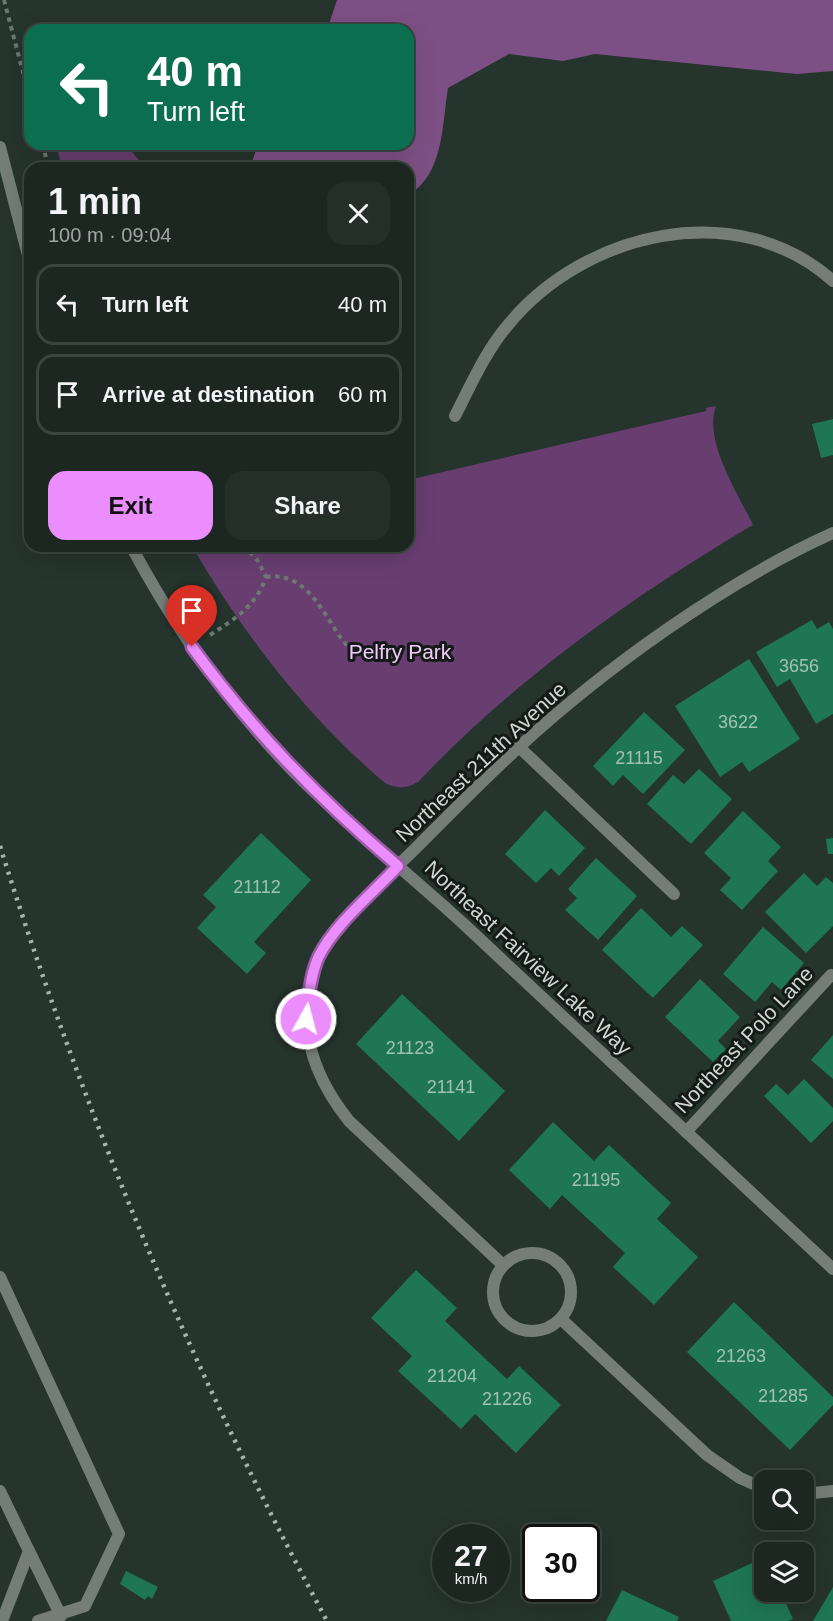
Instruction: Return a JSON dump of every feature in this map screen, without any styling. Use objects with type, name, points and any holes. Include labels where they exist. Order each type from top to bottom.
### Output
[{"type":"street","points":[[0,147],[24,240]]},
{"type":"street","points":[[454,416],[483,362],[507,326],[534,298],[574,267],[621,247],[679,232],[728,231],[781,248],[822,271],[833,281]]},
{"type":"street","name":"Northeast 211th Avenue","points":[[503,1265],[349,1121],[329,1097],[315,1067],[308,1044],[306,1019],[310,982],[319,956],[334,934],[398,866],[519,747],[606,675],[708,604],[803,547],[833,533]]},
{"type":"street","name":"Northeast Fairview Lake Way","points":[[135,552],[192,647],[260,735],[295,772],[351,827],[398,866],[833,1269]]},
{"type":"street","points":[[519,747],[674,894]]},
{"type":"street","name":"Northeast Polo Lane","points":[[686,1132],[831,975]]},
{"type":"street","points":[[532,1252],[546,1255],[561,1266],[570,1285],[570,1304],[561,1319],[542,1331],[527,1332],[511,1326],[499,1315],[492,1299],[493,1283],[503,1265],[519,1255],[532,1252]]},
{"type":"street","points":[[0,1277],[119,1534],[85,1606],[61,1616],[38,1621]]},
{"type":"street","points":[[561,1319],[714,1461],[754,1484]]},
{"type":"street","points":[[0,1491],[61,1616]]},
{"type":"street","points":[[814,1493],[833,1491]]},
{"type":"street","points":[[2,1621],[29,1551]]},
{"type":"path","points":[[4,0],[24,76]]},
{"type":"path","points":[[250,552],[258,561],[266,578]]},
{"type":"path","points":[[266,578],[278,575],[291,579],[309,591],[333,630],[349,648]]},
{"type":"path","points":[[192,647],[241,615],[254,603],[266,578]]},
{"type":"green space","points":[[58,150],[130,150],[141,162],[60,162]]},
{"type":"green space","name":"Pelfry Park","points":[[716,406],[713,420],[718,451],[731,483],[753,525],[663,581],[576,642],[495,709],[418,782],[409,786],[398,787],[385,783],[356,757],[303,702],[255,642],[196,552],[414,552],[414,479],[706,411],[706,408]]},
{"type":"shaded area","points":[[337,0],[833,0],[833,71],[797,74],[595,54],[563,61],[509,54],[448,88],[435,162],[429,175],[414,190],[414,162],[252,162],[256,150],[414,150],[414,24],[329,24]]},
{"type":"building","points":[[833,419],[833,455],[821,458],[812,424]]},
{"type":"building","points":[[812,620],[817,629],[829,622],[833,629],[833,714],[816,724],[790,679],[777,687],[756,652]]},
{"type":"building","points":[[749,659],[800,739],[749,772],[742,762],[720,777],[675,706]]},
{"type":"building","points":[[644,712],[685,750],[643,794],[623,775],[613,786],[593,766]]},
{"type":"building","points":[[699,769],[732,799],[691,844],[647,804],[673,775],[684,784]]},
{"type":"building","points":[[545,810],[585,848],[559,876],[551,868],[536,883],[505,854]]},
{"type":"building","points":[[743,811],[781,847],[768,861],[778,871],[742,910],[720,890],[731,878],[704,853]]},
{"type":"building","points":[[261,833],[311,880],[254,942],[266,953],[247,974],[197,928],[216,907],[203,895]]},
{"type":"building","points":[[833,838],[833,854],[828,854],[826,839]]},
{"type":"building","points":[[596,858],[637,896],[598,940],[565,910],[577,898],[568,889]]},
{"type":"building","points":[[804,873],[817,886],[826,877],[833,883],[833,926],[806,953],[765,912]]},
{"type":"building","points":[[641,908],[671,937],[682,926],[703,945],[653,998],[602,950]]},
{"type":"building","points":[[763,927],[804,963],[781,990],[772,982],[755,1002],[723,974]]},
{"type":"building","points":[[700,979],[740,1017],[718,1041],[726,1049],[713,1062],[665,1017]]},
{"type":"building","points":[[402,994],[505,1091],[459,1141],[356,1044]]},
{"type":"building","points":[[833,1035],[833,1079],[811,1060]]},
{"type":"building","points":[[804,1079],[833,1108],[833,1121],[811,1143],[764,1096],[776,1084],[788,1095]]},
{"type":"building","points":[[553,1122],[594,1161],[609,1145],[671,1203],[657,1219],[698,1257],[654,1305],[613,1267],[625,1253],[562,1195],[550,1209],[509,1170]]},
{"type":"building","points":[[416,1270],[457,1308],[445,1321],[507,1379],[519,1366],[561,1405],[516,1453],[475,1414],[461,1429],[398,1371],[412,1356],[371,1318]]},
{"type":"building","points":[[734,1302],[833,1397],[833,1405],[790,1450],[687,1352]]},
{"type":"building","points":[[754,1562],[754,1602],[785,1602],[793,1619],[788,1621],[731,1621],[713,1581]]},
{"type":"building","points":[[126,1571],[158,1587],[152,1599],[148,1596],[145,1600],[120,1584]]},
{"type":"building","points":[[833,1587],[833,1621],[813,1621]]},
{"type":"building","points":[[622,1590],[679,1617],[677,1621],[606,1621]]},
{"type":"railway","points":[[0,846],[68,1046],[145,1241],[231,1433],[327,1621]]},
{"type":"route","points":[[192,647],[260,735],[351,827],[398,866],[334,934],[319,956],[310,982],[306,1019]]}]
